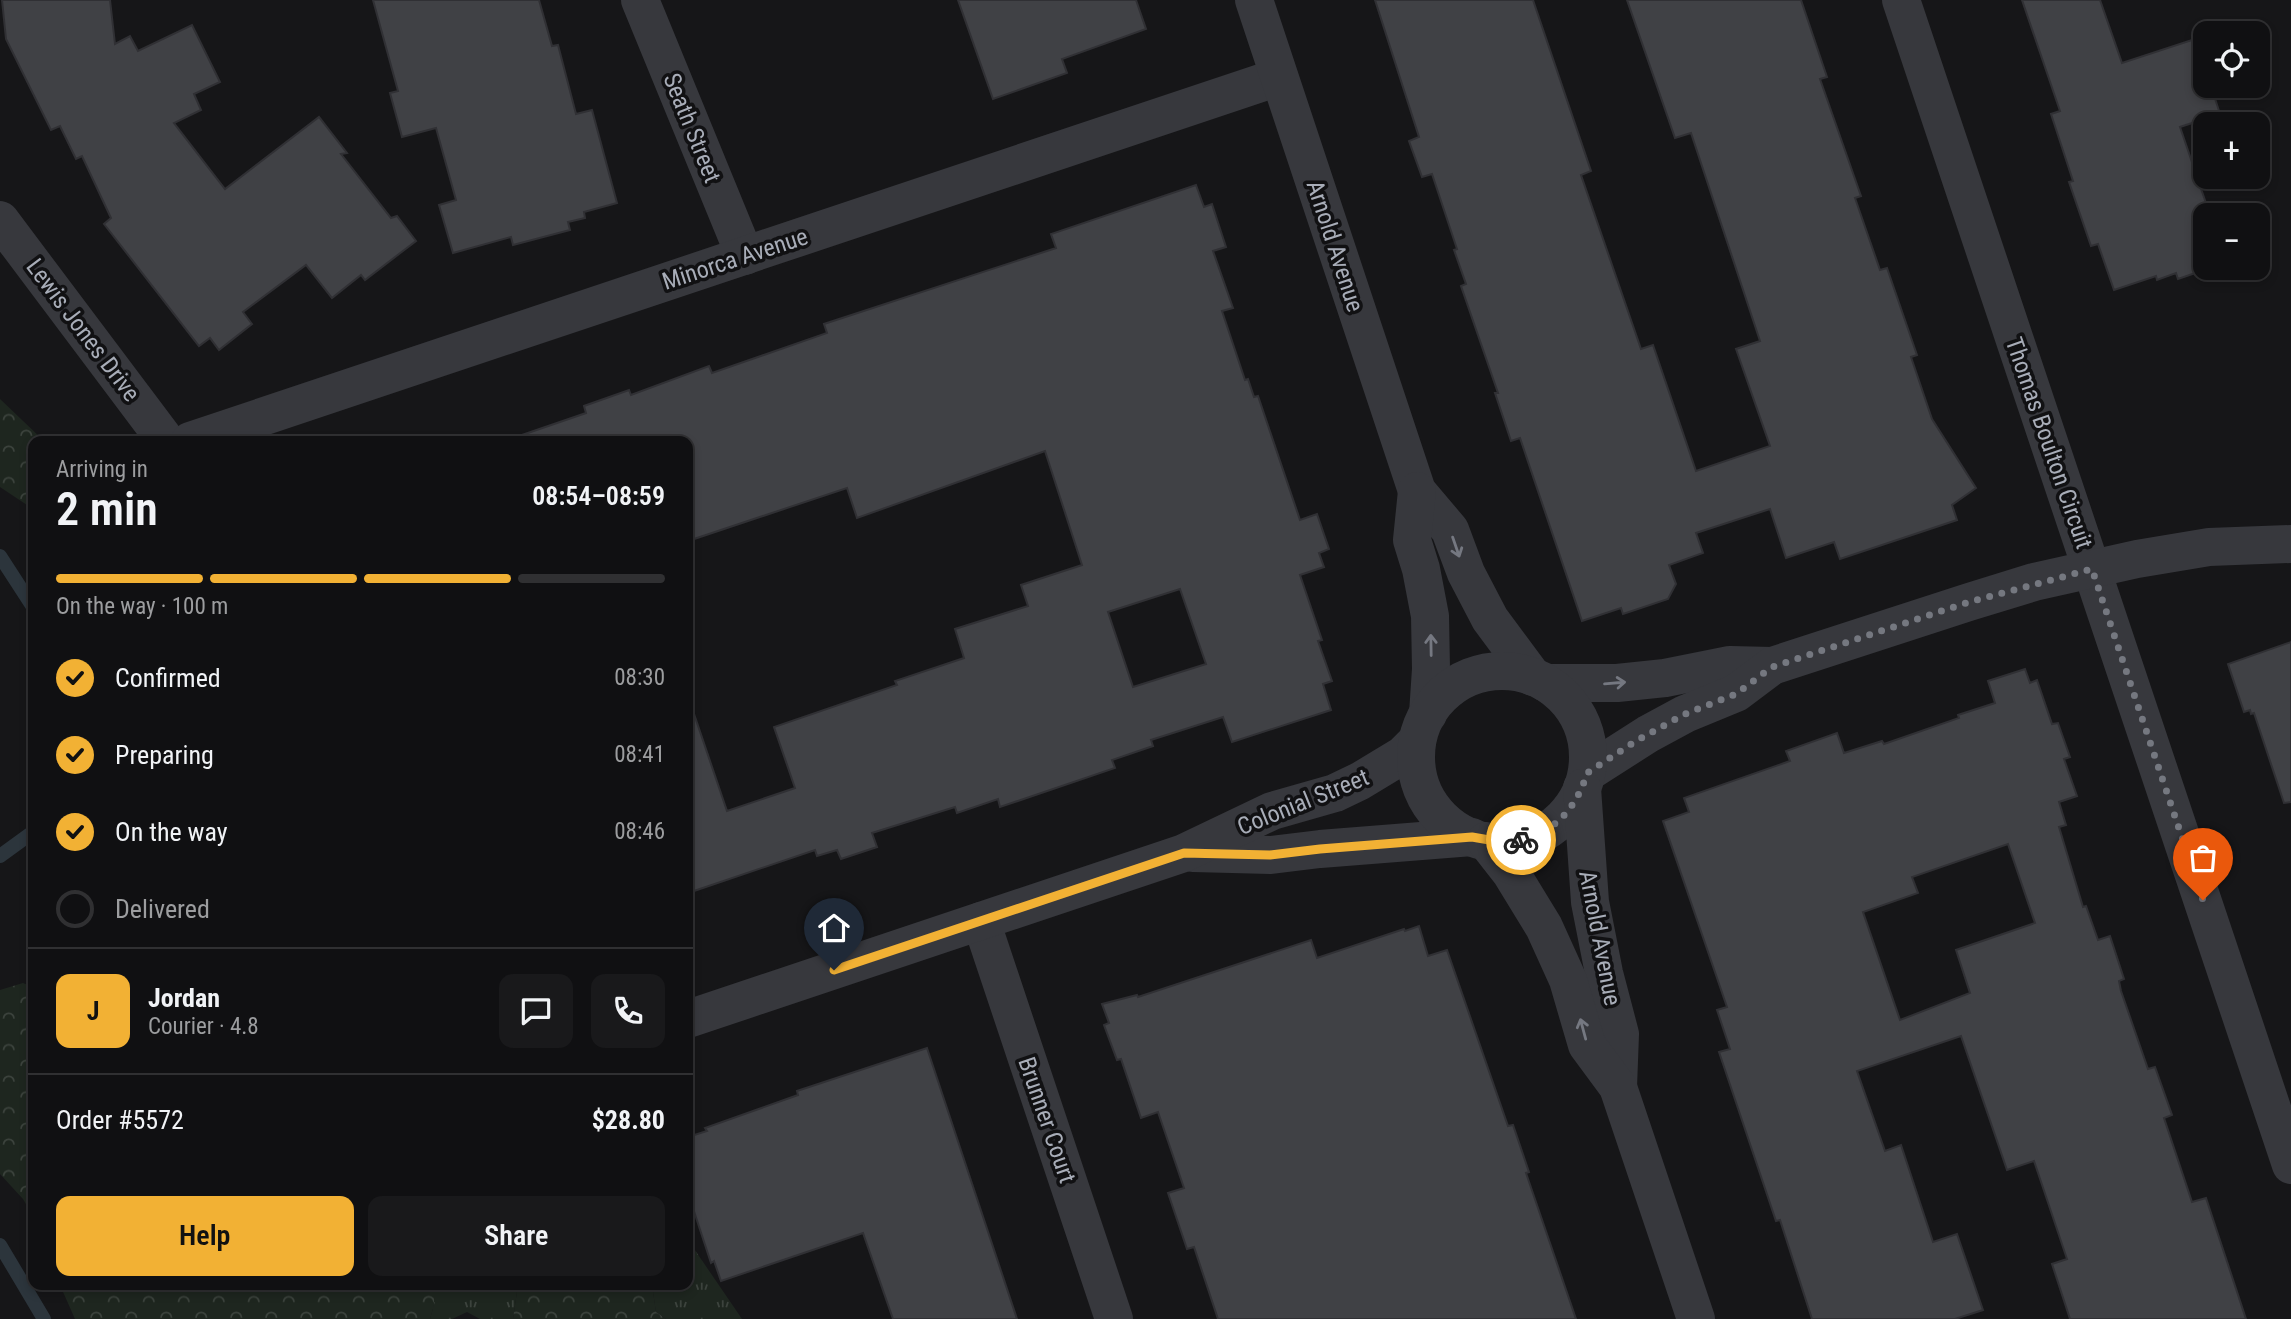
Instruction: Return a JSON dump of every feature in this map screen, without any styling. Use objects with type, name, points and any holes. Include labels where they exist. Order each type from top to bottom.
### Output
[{"type":"street","name":"Seath Street","points":[[639,0],[745,256]]},
{"type":"street","name":"Arnold Avenue","points":[[1254,0],[1418,491],[1450,530],[1466,573],[1490,620],[1540,680]]},
{"type":"street","name":"Thomas Boulton Circuit","points":[[1901,0],[2291,1165]]},
{"type":"street","name":"Minorca Avenue","points":[[205,436],[1279,76]]},
{"type":"street","name":"Lewis Jones Drive","points":[[0,220],[162,436]]},
{"type":"street","name":"Arnold Avenue","points":[[1418,491],[1412,540],[1430,616],[1431,669],[1423,727]]},
{"type":"street","points":[[1585,780],[1673,721],[1736,694],[1772,667],[1969,602],[2092,569],[2209,547],[2291,544]]},
{"type":"street","points":[[1540,680],[1559,692],[1577,715],[1587,744],[1585,780],[1568,813],[1544,832],[1516,842],[1479,839],[1446,821],[1427,799],[1418,771],[1423,727],[1448,690],[1474,676],[1503,671],[1540,680],[1617,683],[1665,678],[1730,665],[1772,667]]},
{"type":"street","name":"Colonial Street","points":[[693,1017],[1184,853],[1272,811],[1335,793],[1383,769],[1423,727]]},
{"type":"street","name":"Arnold Avenue","points":[[1585,780],[1590,902],[1620,1034],[1618,1087]]},
{"type":"street","name":"Arnold Avenue","points":[[1479,839],[1511,873],[1544,927],[1568,980],[1587,1045],[1618,1087],[1696,1319]]},
{"type":"street","name":"Colonial Street","points":[[1184,853],[1270,855],[1320,849],[1479,839]]},
{"type":"street","name":"Brunner Court","points":[[981,921],[1114,1319]]},
{"type":"green space","points":[[0,399],[39,436],[28,436],[28,506],[0,487]]},
{"type":"green space","points":[[23,983],[28,985],[28,1208],[0,1174],[0,990]]},
{"type":"green space","points":[[693,1247],[742,1319],[666,1319],[656,1312],[653,1290],[693,1290]]},
{"type":"green space","points":[[62,1290],[434,1290],[430,1319],[75,1319]]},
{"type":"green space","points":[[434,1290],[517,1290],[513,1319],[480,1319],[467,1312],[452,1319],[430,1319]]},
{"type":"green space","points":[[517,1290],[653,1290],[656,1312],[666,1319],[513,1319]]},
{"type":"building","points":[[2,0],[110,0],[115,44],[130,36],[138,51],[192,25],[220,82],[194,94],[201,110],[174,123],[225,189],[319,117],[347,153],[341,154],[391,218],[397,216],[416,241],[365,280],[361,275],[332,298],[306,265],[243,312],[252,324],[219,350],[210,338],[199,346],[104,224],[111,218],[82,156],[76,159],[60,126],[51,130],[6,39]]},
{"type":"building","points":[[373,0],[539,0],[552,46],[558,45],[576,114],[592,110],[617,203],[584,212],[585,218],[568,222],[570,230],[513,245],[511,237],[453,253],[439,205],[456,200],[436,128],[402,137],[390,93],[398,91]]},
{"type":"building","points":[[958,0],[1136,0],[1146,29],[1062,59],[1067,73],[993,99]]},
{"type":"building","points":[[1375,0],[1533,0],[1591,171],[1581,175],[1641,349],[1653,345],[1696,471],[1770,446],[1736,349],[1760,341],[1691,133],[1675,138],[1627,0],[1801,0],[1827,77],[1820,79],[1861,196],[1855,198],[1880,270],[1887,268],[1917,355],[1911,357],[1932,419],[1976,488],[1952,505],[1957,520],[1840,559],[1834,542],[1786,558],[1770,509],[1696,533],[1703,553],[1669,565],[1676,584],[1668,599],[1623,614],[1621,608],[1582,621],[1520,438],[1511,441],[1495,393],[1498,393],[1461,286],[1466,284],[1454,250],[1457,249],[1432,174],[1422,177],[1409,141],[1419,137]]},
{"type":"building","points":[[2022,0],[2100,0],[2122,63],[2193,40],[2193,98],[2215,98],[2219,112],[2193,112],[2193,123],[2180,127],[2193,165],[2193,189],[2201,189],[2206,203],[2193,203],[2193,274],[2178,279],[2176,273],[2157,280],[2156,276],[2114,290],[2098,244],[2091,246],[2069,182],[2073,181],[2051,114],[2060,111]]},
{"type":"building","points":[[1196,185],[1204,207],[1212,204],[1226,247],[1213,251],[1233,308],[1222,311],[1245,380],[1248,379],[1254,397],[1258,396],[1300,520],[1317,514],[1329,549],[1319,553],[1324,567],[1300,575],[1322,640],[1318,641],[1332,681],[1323,684],[1331,710],[1232,742],[1223,717],[1151,740],[1153,746],[1112,760],[1115,768],[1000,807],[998,799],[957,813],[955,807],[872,833],[877,847],[841,859],[837,850],[817,856],[815,850],[693,891],[693,714],[727,811],[795,788],[774,727],[897,685],[895,681],[964,658],[955,629],[1028,606],[1021,585],[1082,565],[1045,451],[857,518],[847,488],[693,539],[693,436],[522,435],[586,413],[584,406],[629,390],[631,395],[709,366],[712,373],[827,333],[824,324],[1056,248],[1051,234]],"holes":[[[1180,589],[1206,664],[1133,687],[1108,612]]]},
{"type":"building","points":[[2291,642],[2291,802],[2284,803],[2254,713],[2251,714],[2250,710],[2244,712],[2228,664]]},
{"type":"building","points":[[2025,669],[2030,683],[2037,680],[2052,724],[2058,723],[2070,757],[2064,759],[2077,796],[2059,802],[2066,825],[2059,827],[2083,907],[2086,906],[2098,940],[2110,936],[2124,979],[2119,981],[2121,991],[2148,1069],[2155,1067],[2172,1115],[2164,1118],[2192,1202],[2206,1198],[2246,1319],[2070,1319],[2052,1264],[2067,1259],[2034,1161],[2007,1170],[1961,1036],[1857,1071],[1885,1151],[1901,1145],[1933,1242],[1957,1234],[1983,1310],[1955,1319],[1812,1319],[1780,1220],[1776,1221],[1719,1052],[1730,1049],[1717,1010],[1727,1007],[1663,821],[1689,812],[1684,798],[1790,761],[1786,751],[1837,733],[1844,753],[1882,741],[1884,744],[1995,703],[1988,681]],"holes":[[[2008,844],[2035,923],[1956,950],[1970,993],[1900,1020],[1863,912],[1918,893],[1912,877]]]},
{"type":"building","points":[[1419,926],[1428,956],[1447,950],[1508,1126],[1513,1125],[1529,1172],[1526,1173],[1576,1319],[1218,1319],[1194,1247],[1187,1249],[1168,1193],[1184,1188],[1158,1112],[1141,1118],[1121,1059],[1117,1060],[1104,1025],[1109,1023],[1102,1004],[1137,995],[1138,997],[1311,940],[1317,958]]},
{"type":"building","points":[[927,1048],[1017,1319],[893,1319],[863,1233],[721,1281],[714,1261],[711,1263],[693,1208],[693,1135],[707,1131],[705,1128],[798,1095],[797,1091]]},
{"type":"waterway","points":[[0,556],[28,599]]},
{"type":"waterway","points":[[0,856],[28,836]]},
{"type":"waterway","points":[[0,1245],[44,1319]]},
{"type":"way so far","points":[[1521,840],[1544,832],[1568,813],[1583,788],[1587,773],[1636,741],[1685,714],[1736,694],[1772,667],[2034,582],[2092,569],[2203,900]]},
{"type":"route","points":[[834,970],[1184,853],[1270,855],[1472,837],[1501,842],[1521,840]]}]
